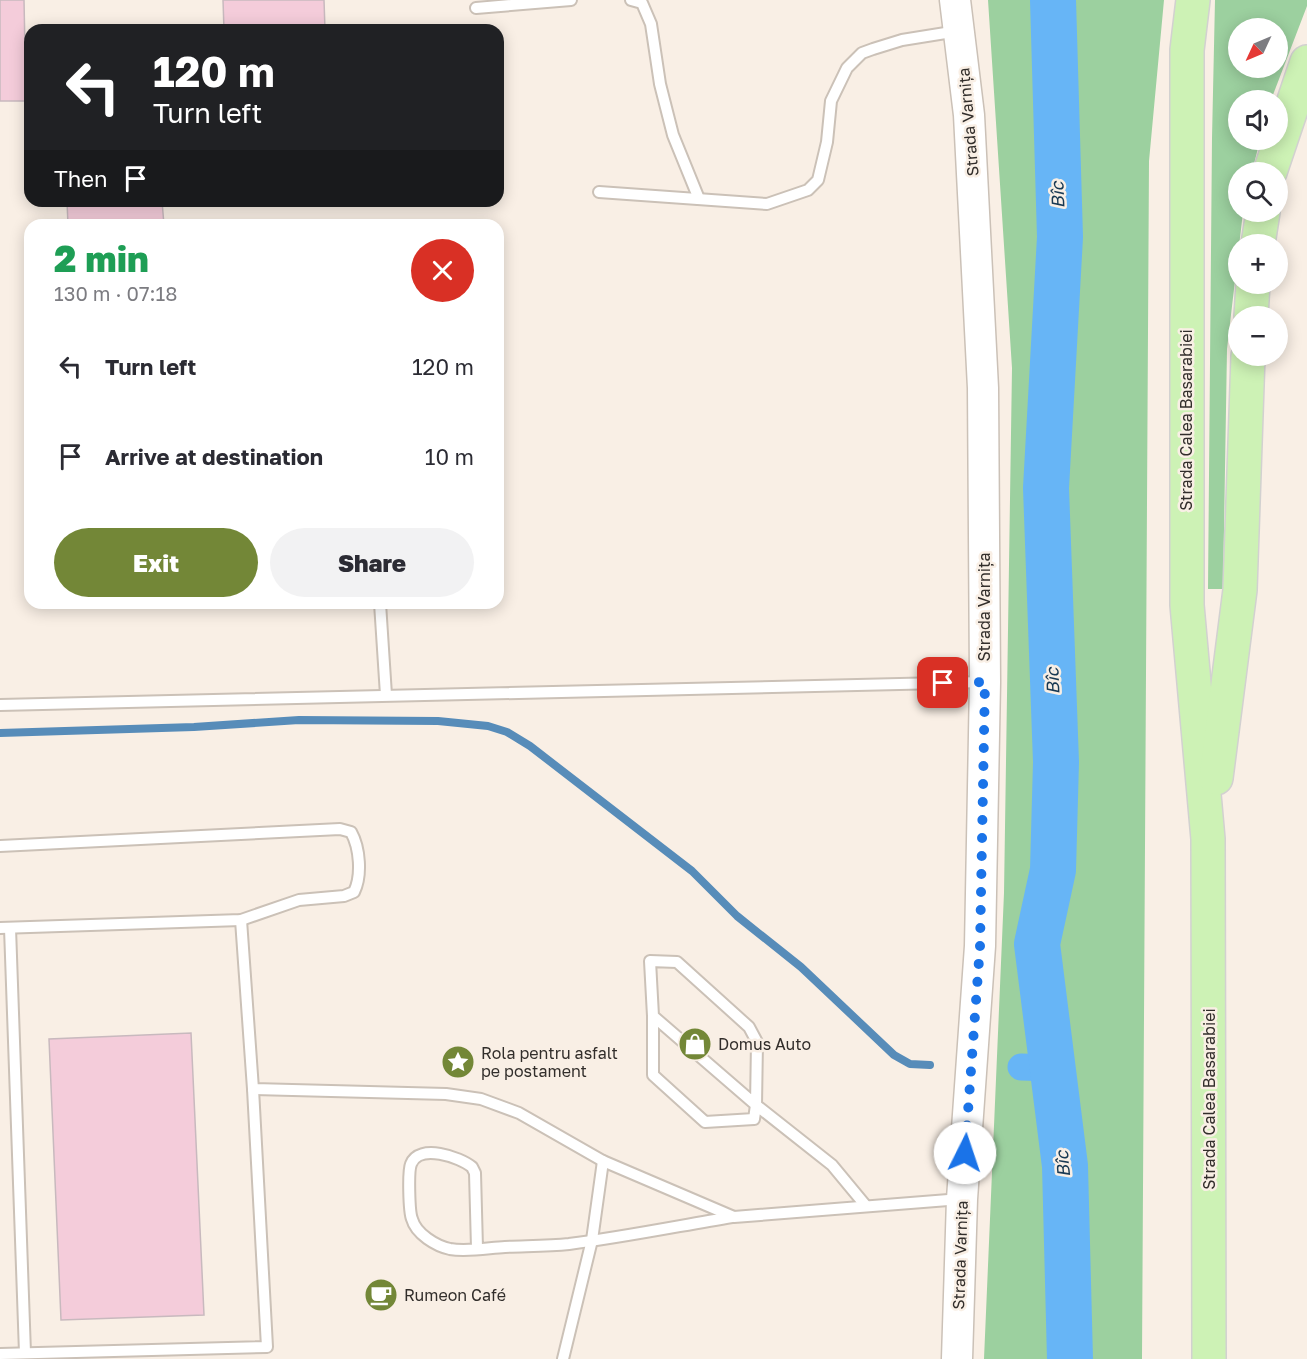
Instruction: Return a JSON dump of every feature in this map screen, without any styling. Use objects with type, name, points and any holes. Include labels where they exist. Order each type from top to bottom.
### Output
[{"type":"main road","name":"Strada Calea Basarabiei","points":[[1193,0],[1187,50],[1186,606],[1208,839],[1209,1359]]},
{"type":"main road","points":[[1273,162],[1307,62]]},
{"type":"main road","name":"Strada Calea Basarabiei","points":[[1208,839],[1240,590],[1248,366]]},
{"type":"street","name":"Strada Varnița","points":[[955,0],[969,115],[984,388],[985,682],[980,946],[962,1199],[957,1359]]},
{"type":"lane","points":[[476,8],[571,0]]},
{"type":"lane","points":[[631,0],[642,3],[651,24],[660,84],[670,125],[699,199]]},
{"type":"lane","points":[[599,192],[767,204],[808,190],[818,180],[827,142],[831,101],[847,68],[862,53],[873,49],[903,40],[959,31]]},
{"type":"lane","points":[[380,609],[386,695]]},
{"type":"lane","points":[[0,705],[985,682]]},
{"type":"lane","points":[[0,846],[340,829],[351,832],[356,842],[359,883],[354,892],[344,896],[299,900],[241,920],[5,928],[25,1353]]},
{"type":"lane","points":[[0,1354],[267,1347],[241,920]]},
{"type":"lane","points":[[650,961],[677,962],[749,1027],[757,1042],[754,1119],[705,1122],[653,1075],[653,1016],[650,961]]},
{"type":"lane","points":[[653,1016],[756,1105],[832,1165],[866,1206]]},
{"type":"lane","points":[[253,1089],[446,1094],[481,1100],[519,1113],[603,1161],[734,1216]]},
{"type":"lane","points":[[477,1248],[472,1167],[466,1161],[449,1154],[423,1154],[411,1164],[412,1219],[419,1230],[440,1246],[452,1249],[477,1248],[568,1244],[734,1216],[962,1199]]},
{"type":"lane","points":[[563,1359],[592,1240],[603,1161]]},
{"type":"green space","points":[[988,0],[1164,0],[1149,161],[1142,1359],[984,1359],[1004,893],[1012,368]]},
{"type":"green space","points":[[1215,0],[1307,0],[1307,6],[1288,56],[1288,18],[1228,18],[1228,78],[1279,78],[1275,90],[1228,90],[1228,150],[1258,150],[1254,162],[1228,162],[1228,222],[1242,222],[1240,234],[1228,234],[1228,294],[1233,294],[1232,306],[1228,306],[1223,589],[1208,589]]},
{"type":"building","points":[[0,0],[24,0],[24,101],[0,101]]},
{"type":"building","points":[[223,0],[324,0],[325,24],[224,24]]},
{"type":"building","points":[[67,207],[162,207],[164,219],[68,219]]},
{"type":"building","points":[[191,1033],[204,1315],[61,1320],[49,1039]]},
{"type":"waterway","name":"Bîc","points":[[1053,0],[1060,237],[1046,488],[1056,762],[1053,870],[1037,944],[1065,1166],[1070,1359]]},
{"type":"waterway","points":[[0,733],[194,727],[299,720],[438,721],[488,726],[507,732],[530,746],[692,871],[737,916],[801,967],[894,1055],[910,1064],[930,1065]]},
{"type":"waterway","points":[[1021,1067],[1051,1068]]},
{"type":"place","name":"Domus Auto","points":[[695,1044]]},
{"type":"place","name":"Rola pentru asfalt pe postament","points":[[458,1062]]},
{"type":"place","name":"Rumeon Café","points":[[381,1295]]},
{"type":"route","points":[[943,683],[985,682],[980,946],[965,1153]]}]
